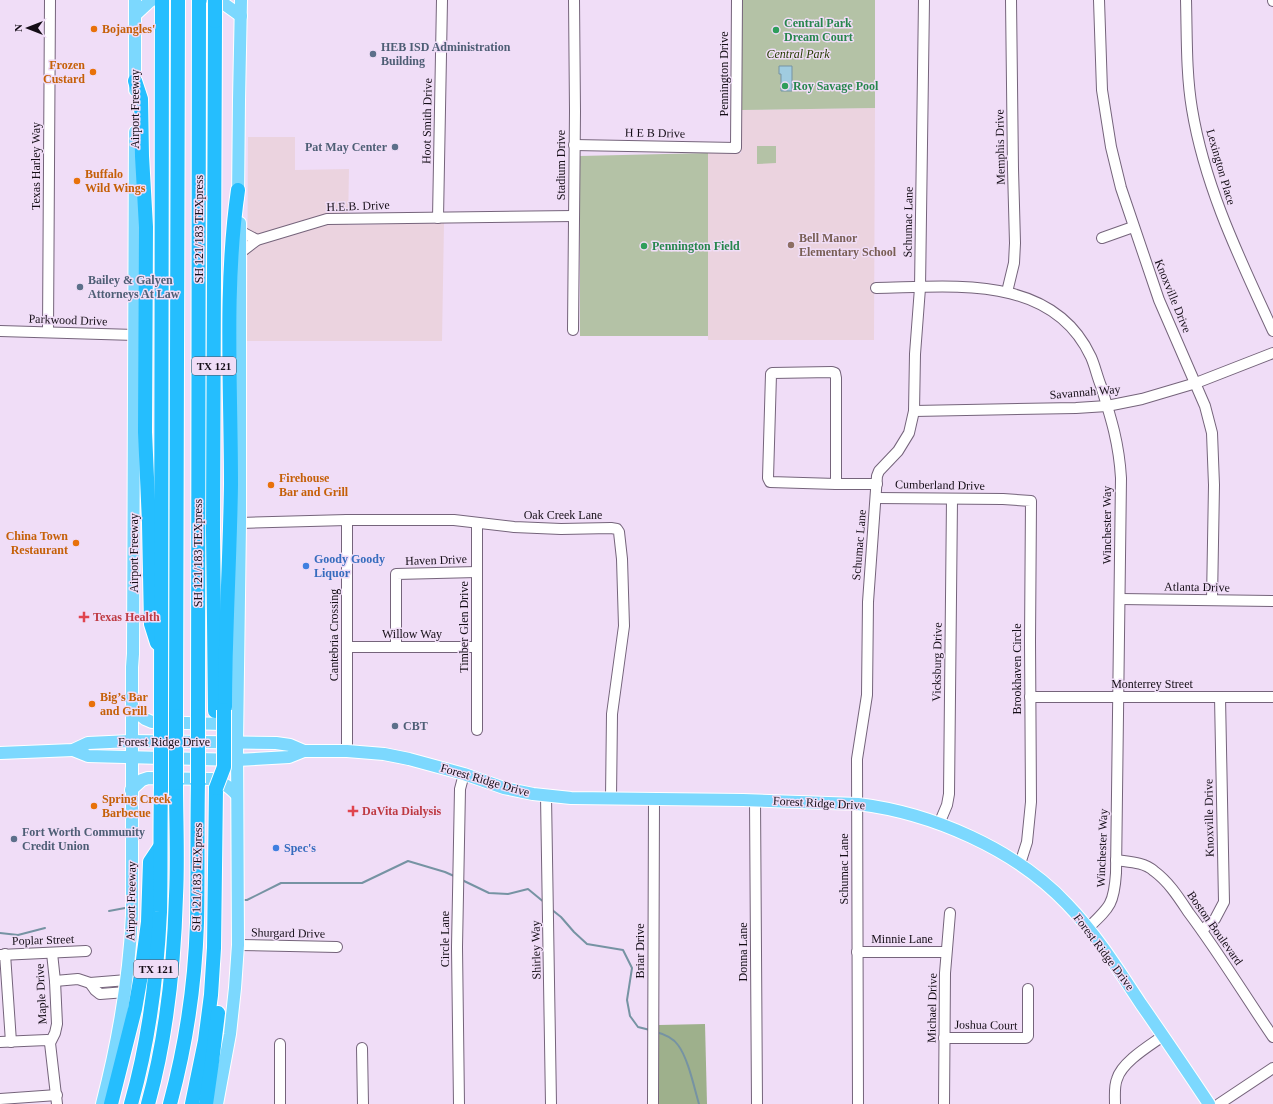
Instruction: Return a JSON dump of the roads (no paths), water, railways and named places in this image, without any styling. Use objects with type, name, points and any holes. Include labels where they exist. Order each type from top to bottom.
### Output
[{"type":"highway","name":"TX 121","points":[[131,1104],[146,1045],[156,968],[160,911],[162,0]]},
{"type":"highway","name":"TX 121","points":[[192,1104],[211,995],[214,948],[216,792],[220,710],[213,532],[215,21],[206,1]]},
{"type":"highway","name":"SH 121/183 TEXpress","points":[[170,1104],[186,1028],[194,959],[197,896],[206,1]]},
{"type":"highway","name":"SH 121/183 TEXpress","points":[[148,1104],[156,1076],[168,1001],[174,946],[176,894],[178,2]]},
{"type":"highway","points":[[135,81],[141,99],[142,156],[146,227],[144,391],[150,523],[151,624],[161,658]]},
{"type":"highway","points":[[220,710],[225,652],[230,537],[230,309],[234,220],[238,190]]},
{"type":"highway","points":[[112,1104],[135,1009],[141,975],[148,922],[150,862],[160,847]]},
{"type":"highway","points":[[206,1104],[222,966],[224,910],[215,885]]},
{"type":"main road","name":"Airport Freeway","points":[[102,1104],[120,1028],[126,992],[132,915],[131,790],[135,335],[135,0]]},
{"type":"main road","points":[[135,15],[152,0]]},
{"type":"main road","points":[[217,1104],[230,1034],[238,945],[237,742],[240,523],[240,231],[238,190],[241,0]]},
{"type":"main road","points":[[241,16],[251,0]]},
{"type":"main road","points":[[206,1],[220,1],[241,16]]},
{"type":"main road","points":[[132,709],[145,719],[152,722],[222,724],[238,714]]},
{"type":"main road","name":"Forest Ridge Drive","points":[[73,750],[88,742],[132,741],[237,742],[290,745],[304,751]]},
{"type":"main road","name":"Forest Ridge Drive","points":[[0,753],[73,750],[88,756],[237,760],[289,757],[304,751],[347,751],[384,754],[408,759],[464,774],[504,788],[546,796],[755,800],[858,804],[877,806],[901,812],[939,824],[975,839],[1020,864],[1067,904],[1110,956],[1163,1036],[1211,1104]]},
{"type":"main road","points":[[131,790],[142,780],[148,778],[211,779],[226,784],[237,795]]},
{"type":"street","name":"Texas Harley Way","points":[[48,331],[50,0]]},
{"type":"street","name":"Hoot Smith Drive","points":[[438,218],[442,0]]},
{"type":"street","name":"Stadium Drive","points":[[573,330],[574,0]]},
{"type":"street","name":"Pennington Drive","points":[[736,148],[737,0]]},
{"type":"street","name":"Schumac Lane","points":[[858,1104],[857,759],[867,695],[868,602],[879,471],[898,451],[910,433],[914,411],[915,354],[920,288],[924,0]]},
{"type":"street","name":"Memphis Drive","points":[[1007,292],[1014,263],[1015,243],[1011,0]]},
{"type":"street","name":"Knoxville Drive","points":[[1098,0],[1101,72],[1110,140],[1120,188],[1159,300],[1205,406],[1212,438],[1214,484],[1212,600]]},
{"type":"street","name":"Lexington Place","points":[[1186,0],[1192,110],[1204,162],[1217,203],[1236,250],[1273,330]]},
{"type":"street","name":"H E B Drive","points":[[574,145],[736,148]]},
{"type":"street","points":[[438,218],[574,216]]},
{"type":"street","name":"H.E.B. Drive","points":[[240,253],[257,240],[327,218],[438,218]]},
{"type":"street","points":[[1102,238],[1133,227]]},
{"type":"street","points":[[240,231],[257,240]]},
{"type":"street","name":"Winchester Way","points":[[876,288],[975,288],[1007,292],[1025,297],[1043,305],[1066,322],[1079,337],[1091,357],[1117,439],[1119,455],[1120,599],[1115,890],[1111,904],[1105,912],[1088,928]]},
{"type":"street","name":"Parkwood Drive","points":[[0,331],[48,331],[135,335]]},
{"type":"street","name":"Savannah Way","points":[[914,411],[1107,406],[1142,399],[1196,383],[1273,353]]},
{"type":"street","points":[[836,484],[835,373],[772,373],[770,377],[768,478],[770,482],[836,484],[877,484]]},
{"type":"street","name":"Cumberland Drive","points":[[876,498],[1003,499]]},
{"type":"street","name":"Vicksburg Drive","points":[[939,824],[947,805],[949,794],[952,499]]},
{"type":"street","name":"Brookhaven Circle","points":[[1003,499],[1030,500],[1032,504],[1030,641],[1031,802],[1027,842],[1020,864]]},
{"type":"street","name":"Oak Creek Lane","points":[[240,523],[347,520],[454,520],[514,527],[616,529],[619,532],[622,559],[624,626],[612,714],[611,798]]},
{"type":"street","name":"Cantebria Crossing","points":[[347,520],[347,751]]},
{"type":"street","name":"Timber Glen Drive","points":[[477,523],[477,730]]},
{"type":"street","name":"Haven Drive","points":[[396,647],[396,574],[477,572]]},
{"type":"street","name":"Atlanta Drive","points":[[1120,599],[1273,601]]},
{"type":"street","name":"Willow Way","points":[[347,647],[477,647]]},
{"type":"street","name":"Monterrey Street","points":[[1030,697],[1273,697]]},
{"type":"street","name":"Knoxville Drive","points":[[1202,930],[1214,919],[1224,902],[1220,697]]},
{"type":"street","name":"Circle Lane","points":[[459,1104],[457,947],[458,878],[460,789],[464,774]]},
{"type":"street","name":"Shirley Way","points":[[546,796],[551,1104]]},
{"type":"street","name":"Briar Drive","points":[[653,1104],[654,798]]},
{"type":"street","name":"Donna Lane","points":[[755,800],[757,1104]]},
{"type":"street","name":"Boston Boulevard","points":[[1116,860],[1134,862],[1154,870],[1167,883],[1202,930],[1273,1038]]},
{"type":"street","name":"Michael Drive","points":[[944,1104],[945,973],[950,913]]},
{"type":"street","name":"Shurgard Drive","points":[[238,945],[338,947]]},
{"type":"street","name":"Poplar Street","points":[[2,954],[86,951]]},
{"type":"street","name":"Maple Drive","points":[[52,952],[57,1024],[55,1033],[50,1043],[57,1099]]},
{"type":"street","name":"Minnie Lane","points":[[857,952],[946,952]]},
{"type":"street","points":[[2,954],[11,1042]]},
{"type":"street","points":[[55,981],[78,979],[90,983],[127,980]]},
{"type":"street","points":[[90,983],[100,994],[126,992]]},
{"type":"street","name":"Joshua Court","points":[[944,1038],[1026,1038],[1028,1036],[1028,989]]},
{"type":"street","points":[[1115,1104],[1115,1086],[1119,1074],[1128,1063],[1163,1036]]},
{"type":"street","points":[[0,1042],[47,1040],[50,1043]]},
{"type":"street","points":[[280,1044],[280,1104]]},
{"type":"street","points":[[362,1048],[363,1104]]},
{"type":"street","points":[[1211,1104],[1273,1068]]},
{"type":"street","points":[[0,1099],[57,1099]]},
{"type":"water","points":[[779,66],[792,66],[792,91],[781,91],[781,74],[779,74]]},
{"type":"waterway","points":[[243,900],[247,900],[281,883],[362,883],[408,861],[454,876]]},
{"type":"waterway","points":[[462,880],[489,893],[508,894],[528,889],[545,903]]},
{"type":"waterway","points":[[109,911],[125,908]]},
{"type":"waterway","points":[[551,909],[561,917],[587,944],[623,950],[632,968],[627,1000],[630,1016],[638,1027],[650,1030]]},
{"type":"waterway","points":[[0,933],[18,935],[45,928]]},
{"type":"waterway","points":[[656,1032],[671,1038],[682,1051],[699,1104]]},
{"type":"place","name":"Bojangles'","points":[[94,29]]},
{"type":"place","name":"Central Park Dream Court","points":[[776,30]]},
{"type":"place","name":"HEB ISD Administration Building","points":[[373,54]]},
{"type":"place","name":"Frozen Custard","points":[[93,72]]},
{"type":"place","name":"Roy Savage Pool","points":[[785,86]]},
{"type":"place","name":"Pat May Center","points":[[395,147]]},
{"type":"place","name":"Buffalo Wild Wings","points":[[77,181]]},
{"type":"place","name":"Bell Manor Elementary School","points":[[791,245]]},
{"type":"place","name":"Pennington Field","points":[[644,246]]},
{"type":"place","name":"Bailey & Galyen Attorneys At Law","points":[[80,287]]},
{"type":"place","name":"Firehouse Bar and Grill","points":[[271,485]]},
{"type":"place","name":"China Town Restaurant","points":[[76,543]]},
{"type":"place","name":"Goody Goody Liquor","points":[[306,566]]},
{"type":"place","name":"Texas Health","points":[[84,617]]},
{"type":"place","name":"Big’s Bar and Grill","points":[[92,704]]},
{"type":"place","name":"CBT","points":[[395,726]]},
{"type":"place","name":"Spring Creek Barbecue","points":[[94,806]]},
{"type":"place","name":"DaVita Dialysis","points":[[353,811]]},
{"type":"place","name":"Fort Worth Community Credit Union","points":[[14,839]]},
{"type":"place","name":"Spec's","points":[[276,848]]},
{"type":"park label","name":"Central Park","points":[[798,54]]}]
